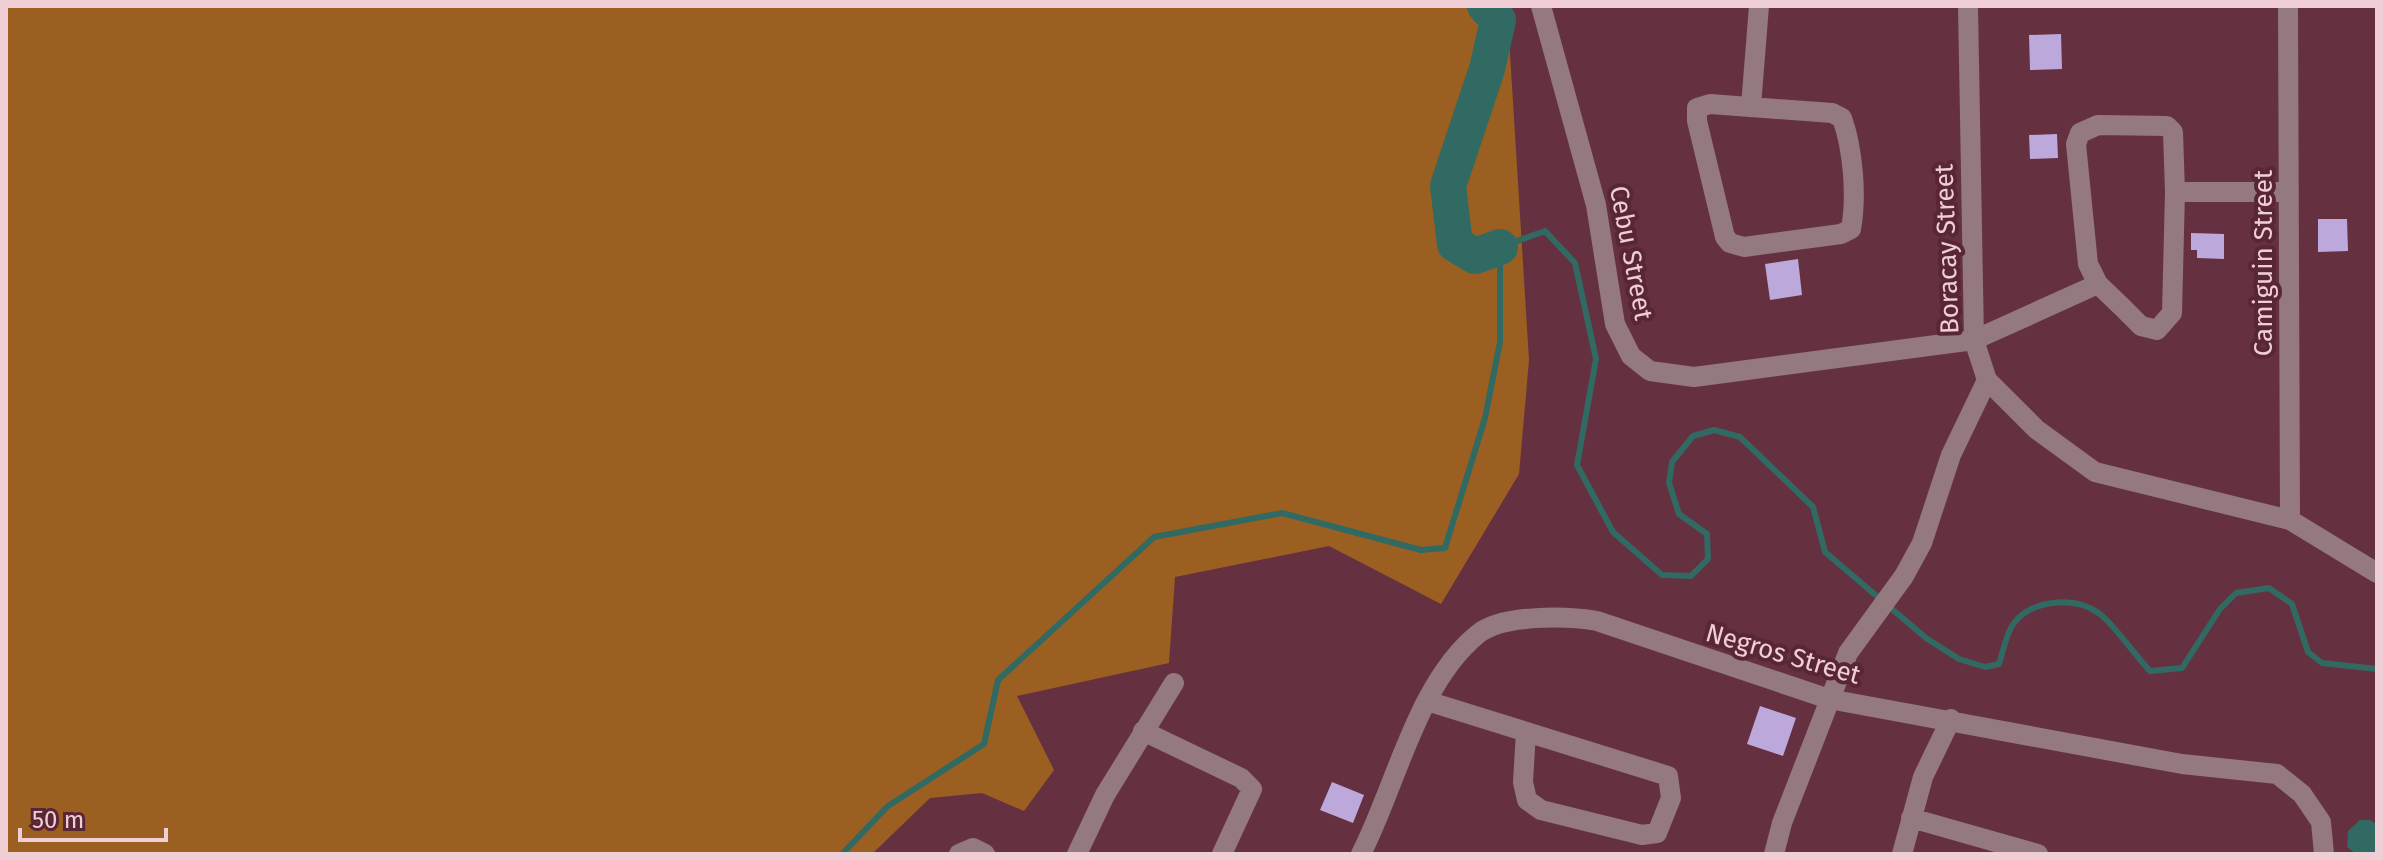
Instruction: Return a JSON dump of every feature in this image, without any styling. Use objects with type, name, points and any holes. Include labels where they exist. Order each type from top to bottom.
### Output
[{"type":"street","name":"Cebu Street","points":[[1541,6],[1596,205],[1615,324],[1631,356],[1650,371],[1694,377],[1974,340],[2098,284]]},
{"type":"street","points":[[1751,106],[1759,6]]},
{"type":"street","name":"Boracay Street","points":[[1968,6],[1974,340],[1987,380],[2036,429],[2095,472],[2290,520],[2377,573]]},
{"type":"street","name":"Camiguin Street","points":[[2288,6],[2290,520]]},
{"type":"street","points":[[1710,104],[1751,106],[1832,113],[1842,118],[1848,134],[1853,215],[1851,229],[1841,234],[1744,247],[1730,243],[1725,237],[1700,136],[1697,108],[1710,104]]},
{"type":"street","points":[[2098,125],[2167,126],[2175,144],[2172,313],[2157,330],[2141,326],[2098,284],[2088,264],[2076,144],[2080,133],[2098,125]]},
{"type":"street","points":[[2175,192],[2289,192]]},
{"type":"street","points":[[1774,854],[1782,823],[1848,653],[1904,576],[1922,543],[1951,455],[1987,380]]},
{"type":"street","name":"Negros Street","points":[[1361,854],[1381,815],[1427,701],[1448,667],[1479,632],[1517,621],[1561,615],[1597,621],[1829,699],[1951,719],[2182,764],[2277,774],[2302,794],[2321,822],[2324,854]]},
{"type":"street","points":[[1077,854],[1105,795],[1174,683]]},
{"type":"street","points":[[1427,701],[1668,776],[1671,798],[1657,833],[1642,835],[1541,810],[1527,800],[1523,782],[1526,732]]},
{"type":"street","points":[[1902,854],[1923,777],[1951,719]]},
{"type":"street","points":[[1143,731],[1241,778],[1252,789],[1222,854]]},
{"type":"street","points":[[1911,818],[2038,854]]},
{"type":"street","points":[[959,854],[973,848],[985,854]]},
{"type":"shaded area","points":[[6,6],[1507,6],[1529,360],[1519,474],[1441,604],[1329,546],[1175,577],[1169,663],[1017,696],[1054,770],[1024,811],[982,793],[930,798],[872,854],[6,854]]},
{"type":"shaded area","points":[[2360,820],[2370,820],[2377,825],[2377,854],[2356,854],[2347,847],[2348,831]]},
{"type":"building","points":[[2061,34],[2062,69],[2030,70],[2029,35]]},
{"type":"building","points":[[2057,134],[2058,158],[2030,159],[2029,135]]},
{"type":"building","points":[[2318,219],[2347,219],[2348,251],[2318,252]]},
{"type":"building","points":[[2191,233],[2224,234],[2224,259],[2197,258],[2197,250],[2191,250]]},
{"type":"building","points":[[1798,259],[1802,295],[1770,300],[1765,264]]},
{"type":"building","points":[[1760,706],[1796,718],[1783,756],[1747,744]]},
{"type":"building","points":[[1332,782],[1364,795],[1353,823],[1320,810]]},
{"type":"waterway","points":[[1485,6],[1498,20],[1487,69],[1448,186],[1455,244],[1475,256],[1500,247]]},
{"type":"waterway","points":[[842,854],[888,806],[984,744],[998,680],[1154,537],[1282,513],[1421,550],[1445,548],[1485,418],[1500,342],[1500,247],[1545,231],[1575,263],[1596,359],[1577,465],[1613,532],[1662,575],[1691,576],[1708,559],[1707,534],[1679,514],[1669,483],[1672,462],[1693,436],[1714,430],[1740,437],[1813,507],[1825,552],[1926,638],[1959,659],[1985,667],[1999,664],[2009,632],[2022,615],[2043,605],[2067,603],[2079,604],[2100,614],[2150,671],[2182,668],[2220,609],[2236,593],[2269,588],[2292,604],[2308,652],[2322,663],[2377,669]]}]
